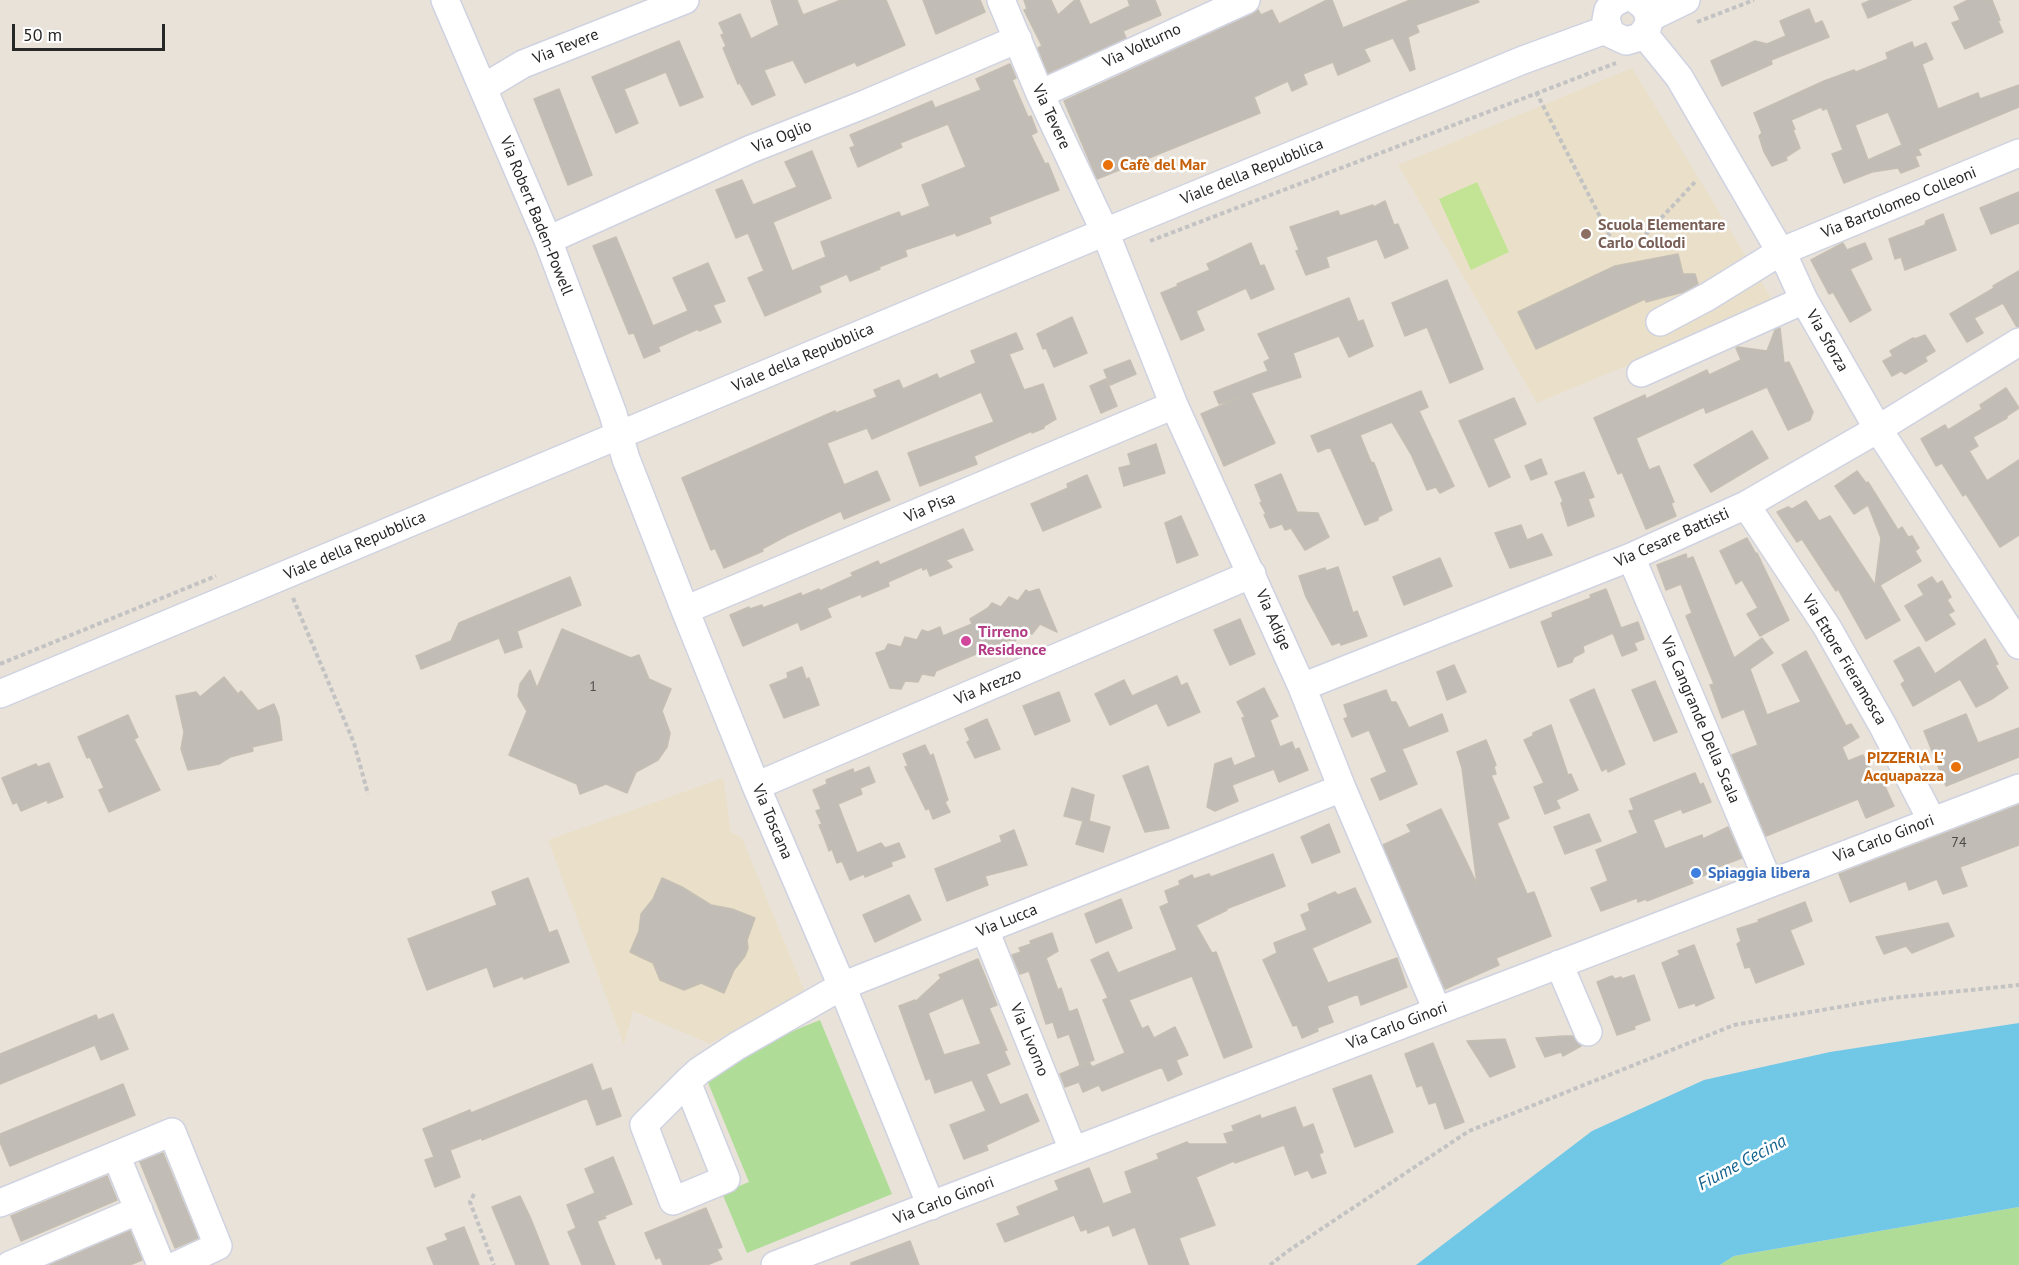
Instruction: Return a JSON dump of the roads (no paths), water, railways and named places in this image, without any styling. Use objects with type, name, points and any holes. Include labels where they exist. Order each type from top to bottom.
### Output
[{"type":"street","name":"Via Robert Baden-Powell","points":[[446,0],[548,240],[619,435]]},
{"type":"street","name":"Via Tevere","points":[[483,88],[523,64],[685,0]]},
{"type":"street","name":"Via Tevere","points":[[1001,0],[1040,94],[1105,232]]},
{"type":"street","name":"Via Volturno","points":[[1040,94],[1246,0]]},
{"type":"street","points":[[1620,0],[1608,10],[1606,20],[1608,29],[1616,37],[1626,41],[1636,39],[1643,17],[1689,12]]},
{"type":"street","name":"Via Sforza","points":[[1643,17],[1780,252],[1804,300],[1878,429],[2019,645]]},
{"type":"street","name":"Viale della Repubblica","points":[[0,694],[1105,232],[1523,60],[1608,29]]},
{"type":"street","name":"Via Oglio","points":[[548,240],[751,149],[865,104],[1018,39]]},
{"type":"street","name":"Via Bartolomeo Colleoni","points":[[1660,322],[1707,297],[1780,252],[2019,153]]},
{"type":"street","name":"Via Adige","points":[[1105,232],[1174,405],[1302,687],[1342,788],[1437,1010]]},
{"type":"street","points":[[1641,373],[1804,300]]},
{"type":"street","name":"Via Cesare Battisti","points":[[1302,687],[1631,557],[1746,505],[1878,429],[2019,342]]},
{"type":"street","name":"Via Pisa","points":[[685,610],[1174,405]]},
{"type":"street","name":"Via Toscana","points":[[619,435],[626,459],[756,786],[843,986],[931,1206]]},
{"type":"street","name":"Via Ettore Fieramosca","points":[[1746,505],[1827,627],[1883,726],[1932,821]]},
{"type":"street","name":"Via Cangrande Della Scala","points":[[1631,557],[1769,883]]},
{"type":"street","name":"Via Arezzo","points":[[756,786],[1252,574]]},
{"type":"street","name":"Via Lucca","points":[[687,1082],[726,1179],[674,1201],[644,1125],[687,1082],[699,1071],[737,1046],[843,986],[1342,788]]},
{"type":"street","name":"Via Carlo Ginori","points":[[775,1265],[2019,788]]},
{"type":"street","name":"Via Livorno","points":[[985,930],[1073,1150]]},
{"type":"street","points":[[1559,964],[1588,1032]]},
{"type":"street","points":[[0,1203],[172,1132],[218,1246],[177,1265]]},
{"type":"street","points":[[116,1155],[161,1265]]},
{"type":"street","points":[[10,1265],[139,1210]]},
{"type":"water","name":"Fiume Cecina","points":[[2019,1023],[2019,1207],[1734,1256],[1720,1265],[1416,1265],[1592,1131],[1704,1080],[1830,1052]]},
{"type":"place","name":"Cafè del Mar","points":[[1108,165]]},
{"type":"place","name":"Scuola Elementare Carlo Collodi","points":[[1586,234]]},
{"type":"place","name":"Tirreno Residence","points":[[966,641]]},
{"type":"place","name":"PIZZERIA L' Acquapazza","points":[[1956,767]]},
{"type":"place","name":"Spiaggia libera","points":[[1696,873]]}]
